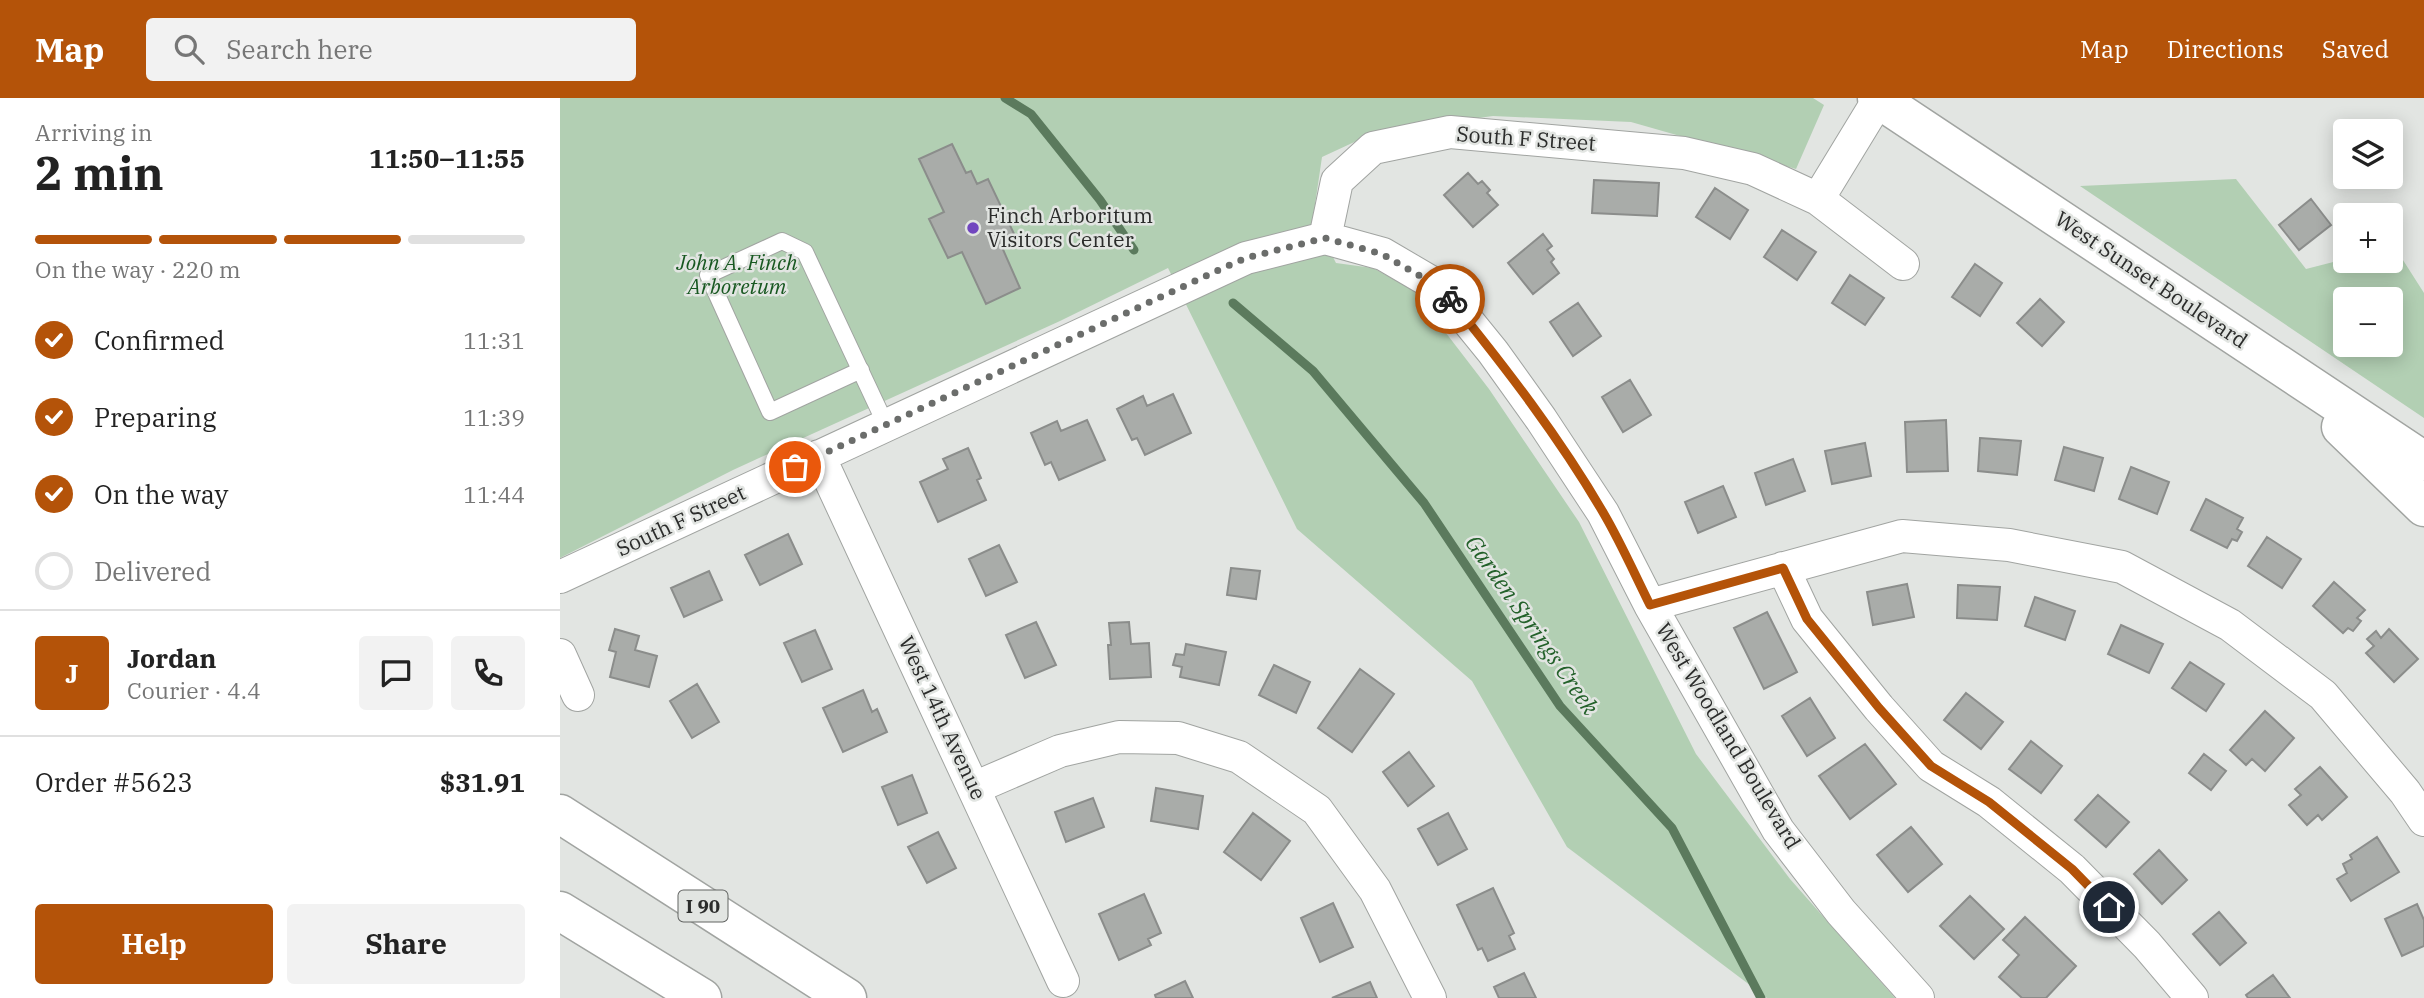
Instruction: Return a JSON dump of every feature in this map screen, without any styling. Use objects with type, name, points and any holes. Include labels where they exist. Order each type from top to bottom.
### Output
[{"type":"main road","name":"West Sunset Boulevard","points":[[1878,99],[2424,461]]},
{"type":"main road","points":[[2271,360],[2424,507]]},
{"type":"main road","name":"I 90","points":[[560,814],[847,998]]},
{"type":"main road","points":[[560,911],[702,998]]},
{"type":"street","points":[[1818,199],[1878,99]]},
{"type":"street","name":"South F Street","points":[[560,577],[1246,258],[1325,238],[1337,181],[1373,148],[1450,132],[1684,153],[1753,169],[1818,199],[1903,264]]},
{"type":"street","name":"West Woodland Boulevard","points":[[1325,238],[1382,254],[1441,288],[1493,352],[1604,513],[1650,605],[1778,830],[1841,912],[1918,998]]},
{"type":"street","name":"West 14th Avenue","points":[[819,456],[1063,981]]},
{"type":"street","points":[[1650,605],[1902,536],[2009,545],[2122,567],[2230,625],[2323,695],[2406,792],[2424,821]]},
{"type":"street","points":[[1783,568],[1807,619],[1879,708],[1931,766],[1989,802],[2072,869],[2147,945],[2192,998]]},
{"type":"street","points":[[560,656],[578,695]]},
{"type":"street","points":[[974,788],[1060,751],[1119,737],[1178,738],[1239,757],[1317,810],[1376,890],[1430,998]]},
{"type":"lane","points":[[861,370],[770,412],[708,275],[782,242],[804,252],[861,370],[886,425]]},
{"type":"green space","name":"John A. Finch Arboretum","points":[[560,98],[1813,98],[1824,105],[1796,169],[1631,122],[1493,116],[1376,132],[1322,157],[1313,218],[1336,263],[1373,268],[1413,290],[1489,389],[1579,522],[1696,754],[1790,879],[1895,998],[1767,998],[1567,847],[1472,681],[1297,529],[1168,268],[1060,321],[733,470],[560,558]]},
{"type":"green space","points":[[2236,179],[2306,269],[2333,262],[2333,273],[2403,273],[2403,260],[2424,293],[2424,418],[2334,357],[2403,357],[2403,287],[2333,287],[2333,357],[2080,186]]},
{"type":"building","name":"Finch Arboritum Visitors Center","points":[[952,144],[966,173],[971,171],[977,184],[988,179],[1016,238],[1001,245],[1020,288],[986,304],[962,252],[948,258],[929,219],[944,212],[919,159]]},
{"type":"building","points":[[1468,173],[1478,184],[1482,181],[1490,190],[1487,193],[1498,205],[1473,227],[1444,195]]},
{"type":"building","points":[[1594,180],[1659,183],[1657,216],[1592,213]]},
{"type":"building","points":[[1715,188],[1748,210],[1730,239],[1696,217]]},
{"type":"building","points":[[2311,199],[2331,225],[2299,250],[2279,225]]},
{"type":"building","points":[[1782,230],[1816,252],[1797,280],[1764,257]]},
{"type":"building","points":[[1543,234],[1552,246],[1547,250],[1559,273],[1533,294],[1508,263]]},
{"type":"building","points":[[1975,264],[2002,283],[1980,316],[1952,297]]},
{"type":"building","points":[[1850,275],[1884,298],[1865,325],[1832,303]]},
{"type":"building","points":[[2040,299],[2064,322],[2042,346],[2017,323]]},
{"type":"building","points":[[1578,303],[1601,336],[1573,356],[1550,322]]},
{"type":"building","points":[[1630,380],[1651,415],[1623,432],[1602,397]]},
{"type":"building","points":[[1173,394],[1191,433],[1145,455],[1137,438],[1132,440],[1117,409],[1143,396],[1147,406]]},
{"type":"building","points":[[1087,420],[1105,460],[1059,480],[1051,462],[1045,465],[1031,433],[1057,421],[1061,431]]},
{"type":"building","points":[[1946,420],[1948,471],[1907,472],[1905,422]]},
{"type":"building","points":[[1980,438],[2021,441],[2017,475],[1978,471]]},
{"type":"building","points":[[1865,443],[1871,476],[1832,484],[1825,451]]},
{"type":"building","points":[[2064,447],[2103,458],[2094,491],[2055,480]]},
{"type":"building","points":[[968,448],[981,478],[977,480],[986,500],[938,522],[920,482],[948,469],[943,459]]},
{"type":"building","points":[[1793,459],[1805,491],[1766,505],[1755,473]]},
{"type":"building","points":[[2131,467],[2169,482],[2157,514],[2119,499]]},
{"type":"building","points":[[1723,486],[1736,517],[1698,533],[1685,502]]},
{"type":"building","points":[[2206,499],[2243,518],[2237,529],[2242,532],[2237,541],[2232,539],[2227,548],[2191,530]]},
{"type":"building","points":[[788,534],[802,564],[760,585],[745,555]]},
{"type":"building","points":[[2267,537],[2301,559],[2282,588],[2248,566]]},
{"type":"building","points":[[999,545],[1017,582],[986,596],[969,559]]},
{"type":"building","points":[[1231,568],[1260,571],[1256,599],[1227,595]]},
{"type":"building","points":[[709,571],[722,600],[684,617],[671,588]]},
{"type":"building","points":[[2334,582],[2365,610],[2357,618],[2361,621],[2353,631],[2348,628],[2343,633],[2313,606]]},
{"type":"building","points":[[1907,584],[1914,617],[1873,625],[1867,592]]},
{"type":"building","points":[[1958,585],[2000,587],[1997,620],[1957,618]]},
{"type":"building","points":[[2035,597],[2075,611],[2065,640],[2025,626]]},
{"type":"building","points":[[1767,612],[1797,672],[1764,689],[1734,628]]},
{"type":"building","points":[[1036,622],[1056,665],[1025,678],[1006,635]]},
{"type":"building","points":[[1129,622],[1131,644],[1149,643],[1151,677],[1110,679],[1109,623]]},
{"type":"building","points":[[2121,625],[2163,644],[2149,673],[2108,654]]},
{"type":"building","points":[[615,629],[639,636],[635,650],[657,656],[649,687],[610,677],[616,652],[609,650]]},
{"type":"building","points":[[2389,629],[2418,659],[2394,682],[2366,653],[2374,646],[2367,639],[2376,631],[2381,638]]},
{"type":"building","points":[[815,630],[832,669],[802,682],[784,643]]},
{"type":"building","points":[[1186,644],[1226,652],[1219,685],[1180,677],[1182,667],[1173,665],[1176,654],[1184,655]]},
{"type":"building","points":[[2190,662],[2224,684],[2206,711],[2172,688]]},
{"type":"building","points":[[1274,665],[1310,682],[1296,713],[1259,695]]},
{"type":"building","points":[[1360,669],[1394,694],[1352,752],[1318,728]]},
{"type":"building","points":[[697,684],[719,722],[692,738],[670,701]]},
{"type":"building","points":[[863,690],[872,712],[877,709],[887,732],[843,752],[823,708]]},
{"type":"building","points":[[1966,693],[2003,722],[1981,749],[1944,720]]},
{"type":"building","points":[[1810,698],[1835,738],[1807,756],[1782,716]]},
{"type":"building","points":[[2265,711],[2294,738],[2265,771],[2252,759],[2246,765],[2230,750]]},
{"type":"building","points":[[2031,741],[2062,766],[2041,793],[2009,769]]},
{"type":"building","points":[[1865,744],[1896,784],[1850,819],[1819,776]]},
{"type":"building","points":[[1409,752],[1434,786],[1408,806],[1383,772]]},
{"type":"building","points":[[2204,754],[2226,771],[2211,790],[2189,773]]},
{"type":"building","points":[[2320,767],[2347,797],[2322,820],[2318,815],[2307,825],[2289,805],[2301,795],[2295,789]]},
{"type":"building","points":[[912,775],[927,813],[898,825],[882,787]]},
{"type":"building","points":[[1156,788],[1203,796],[1198,829],[1151,821]]},
{"type":"building","points":[[2098,795],[2129,822],[2106,847],[2075,820]]},
{"type":"building","points":[[1093,798],[1104,827],[1066,842],[1055,812]]},
{"type":"building","points":[[1253,813],[1290,841],[1261,880],[1224,852]]},
{"type":"building","points":[[1448,813],[1467,849],[1438,865],[1418,829]]},
{"type":"building","points":[[1911,827],[1942,864],[1908,892],[1877,855]]},
{"type":"building","points":[[938,832],[956,868],[927,883],[908,847]]},
{"type":"building","points":[[2377,837],[2399,872],[2351,901],[2337,879],[2347,873],[2343,864],[2352,859],[2350,855]]},
{"type":"building","points":[[2159,850],[2187,880],[2162,904],[2134,874]]},
{"type":"building","points":[[1493,888],[1514,933],[1509,936],[1515,949],[1488,961],[1482,948],[1478,950],[1457,905]]},
{"type":"building","points":[[1144,894],[1161,933],[1148,939],[1151,945],[1119,960],[1099,914]]},
{"type":"building","points":[[1970,896],[2004,929],[1974,959],[1940,926]]},
{"type":"building","points":[[1333,903],[1353,947],[1320,962],[1301,918]]},
{"type":"building","points":[[2417,904],[2424,920],[2424,946],[2402,956],[2385,919]]},
{"type":"building","points":[[2219,912],[2246,943],[2220,965],[2193,934]]},
{"type":"building","points":[[2025,917],[2076,966],[2046,998],[2022,998],[1999,977],[2019,955],[2003,940]]},
{"type":"building","points":[[1524,973],[1536,998],[1499,998],[1494,987]]},
{"type":"building","points":[[2273,975],[2290,998],[2248,998],[2246,995]]},
{"type":"building","points":[[1185,981],[1193,998],[1156,998],[1155,995]]},
{"type":"building","points":[[1370,982],[1377,998],[1332,998]]},
{"type":"waterway","name":"Garden Springs Creek","points":[[1005,98],[1031,114],[1100,200],[1134,250]]},
{"type":"waterway","name":"Garden Springs Creek","points":[[1233,303],[1313,371],[1424,503],[1560,706],[1672,828],[1761,998]]},
{"type":"way so far","points":[[795,467],[1223,268],[1272,251],[1325,238],[1382,254],[1441,288],[1450,299]]},
{"type":"place","name":"Finch Arboritum Visitors Center","points":[[973,228]]},
{"type":"route","points":[[1450,299],[1493,352],[1604,513],[1650,605],[1783,568],[1807,619],[1879,708],[1931,766],[1989,802],[2072,869],[2109,907]]}]
